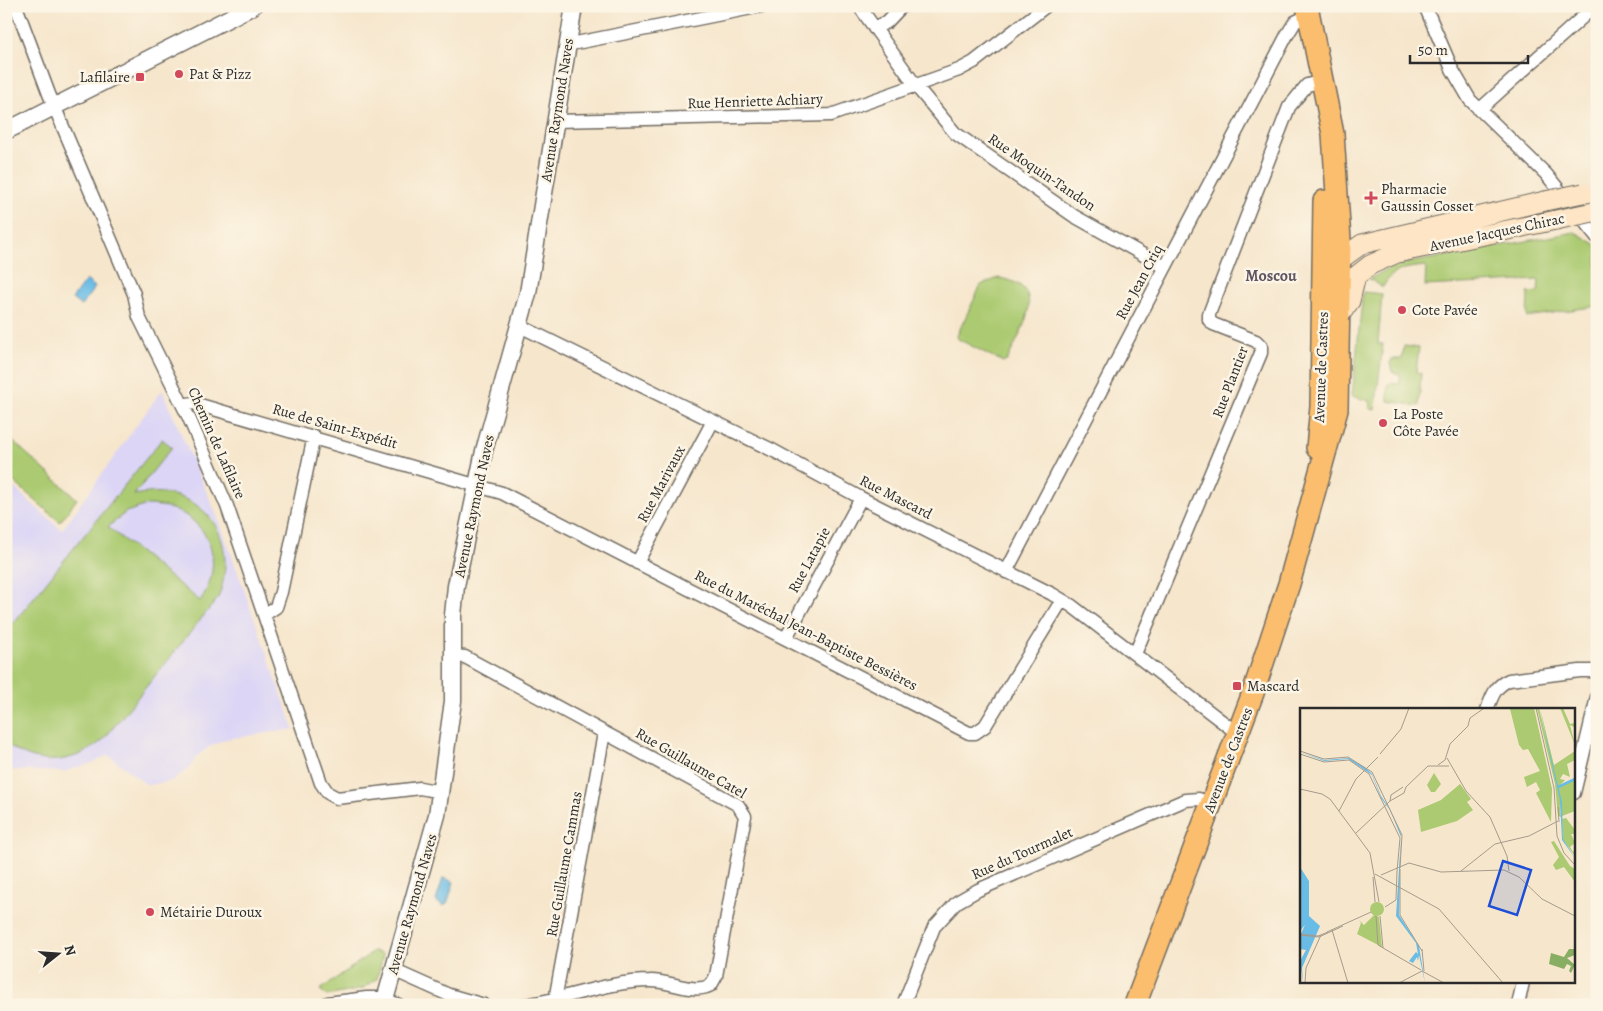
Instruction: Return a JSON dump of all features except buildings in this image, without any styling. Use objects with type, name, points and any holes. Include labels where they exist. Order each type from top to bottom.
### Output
[{"type":"main road","name":"Avenue de Castres","points":[[1135,1005],[1253,693],[1289,584],[1337,410],[1340,316],[1338,202],[1333,134],[1308,11]]},
{"type":"main road","name":"Avenue de Castres","points":[[1316,481],[1321,407],[1325,221],[1323,81]]},
{"type":"main road","name":"Avenue de Castres","points":[[1324,160],[1328,173],[1332,215],[1340,250]]},
{"type":"main road","name":"Avenue Jacques Chirac","points":[[1340,250],[1590,192]]},
{"type":"main road","points":[[1338,202],[1348,229],[1362,244]]},
{"type":"main road","name":"Avenue Jacques Chirac","points":[[1356,276],[1370,265],[1397,253],[1595,212]]},
{"type":"main road","name":"Avenue Jacques Chirac","points":[[1362,244],[1397,253]]},
{"type":"main road","points":[[1323,283],[1340,250]]},
{"type":"main road","name":"Avenue de Castres","points":[[1340,316],[1350,302],[1356,276]]},
{"type":"street","name":"Chemin de Lafilaire","points":[[16,6],[54,107],[134,294],[139,318],[183,405],[227,506],[317,774],[328,793],[337,798],[420,788],[441,792]]},
{"type":"street","points":[[6,131],[253,6]]},
{"type":"street","name":"Avenue Raymond Naves","points":[[389,1003],[393,970],[429,848],[441,792],[453,701],[453,615],[456,586],[484,451],[528,293],[534,264],[566,45],[574,6]]},
{"type":"street","points":[[566,45],[762,6]]},
{"type":"street","name":"Rue Moquin-Tandon","points":[[860,6],[916,86],[955,133],[1074,216],[1165,267]]},
{"type":"street","points":[[874,28],[887,22],[902,6]]},
{"type":"street","name":"Rue Henriette Achiary","points":[[555,121],[831,115],[916,86],[974,62],[1046,6]]},
{"type":"street","points":[[1425,6],[1462,87],[1479,110],[1546,174],[1597,237]]},
{"type":"street","points":[[1479,110],[1595,6]]},
{"type":"street","name":"Rue Jean Criq","points":[[1006,572],[1287,35],[1295,22],[1308,11]]},
{"type":"street","name":"Rue Plantier","points":[[1135,654],[1261,353],[1261,346],[1256,341],[1213,324],[1209,320],[1209,314],[1290,107],[1307,85],[1323,81]]},
{"type":"street","name":"Rue Mascard","points":[[518,325],[713,421],[1062,600],[1237,733]]},
{"type":"street","name":"Rue de Saint-Expédit","points":[[183,405],[193,403],[314,436],[478,485]]},
{"type":"street","name":"Rue Marivaux","points":[[637,563],[713,421]]},
{"type":"street","points":[[264,615],[276,606],[282,592],[314,436]]},
{"type":"street","name":"Rue du Maréchal Jean-Baptiste Bessières","points":[[478,485],[502,493],[969,733],[975,733],[985,726],[1062,600]]},
{"type":"street","name":"Rue Latapie","points":[[786,638],[861,498]]},
{"type":"street","name":"Rue Guillaume Catel","points":[[453,656],[465,657],[738,805],[745,816],[716,976],[711,985],[698,988],[652,980],[636,981],[555,1000]]},
{"type":"street","points":[[1488,708],[1499,685],[1509,680],[1580,671],[1597,672]]},
{"type":"street","points":[[1576,785],[1597,697]]},
{"type":"street","name":"Rue Guillaume Cammas","points":[[555,1000],[604,733]]},
{"type":"street","name":"Rue du Tourmalet","points":[[903,1005],[934,927],[956,902],[978,890],[1185,800],[1199,799],[1211,804]]},
{"type":"street","points":[[393,970],[449,995],[484,1005]]},
{"type":"street","points":[[1518,1005],[1523,984]]},
{"type":"street","points":[[328,1005],[367,1000],[389,1003]]},
{"type":"street","points":[[524,1005],[555,1000]]},
{"type":"shaded area","points":[[162,390],[220,523],[294,729],[226,739],[209,747],[197,756],[190,767],[172,781],[147,785],[108,755],[95,762],[63,772],[11,770],[6,774],[6,481],[62,530]]},
{"type":"green space","points":[[1575,232],[1597,245],[1597,306],[1527,317],[1528,293],[1538,292],[1539,280],[1425,286],[1426,266],[1401,270],[1391,276],[1383,287],[1369,279],[1388,269],[1408,263]]},
{"type":"green space","points":[[998,278],[1015,282],[1024,290],[1028,299],[1028,311],[1019,336],[1007,361],[1003,362],[958,339],[957,335],[981,285]]},
{"type":"green space","points":[[1363,292],[1382,294],[1378,344],[1383,344],[1375,410],[1370,409],[1369,401],[1352,396]]},
{"type":"green space","points":[[1404,346],[1419,348],[1416,372],[1421,373],[1419,406],[1388,401],[1390,383],[1400,384],[1400,374],[1392,372],[1390,363],[1392,359],[1402,359]]},
{"type":"green space","points":[[6,435],[77,499],[60,522],[6,475]]},
{"type":"green space","points":[[162,439],[172,447],[134,495],[164,493],[186,499],[200,508],[211,519],[219,532],[224,548],[223,581],[218,598],[104,739],[81,754],[56,760],[30,757],[6,743],[6,632]],"holes":[[[147,505],[166,507],[196,523],[205,536],[211,550],[212,567],[209,584],[200,601],[108,527],[126,512]]]},
{"type":"green space","points":[[374,951],[383,955],[377,979],[362,989],[327,996],[320,990]]},
{"type":"water","points":[[86,280],[95,287],[81,306],[72,299]]},
{"type":"water","points":[[443,878],[454,882],[447,904],[443,906],[436,901]]},
{"type":"place","name":"Pat & Pizz","points":[[179,74]]},
{"type":"place","name":"Lafilaire","points":[[140,77]]},
{"type":"place","name":"Pharmacie Gaussin Cosset","points":[[1371,198]]},
{"type":"place","name":"Cote Pavée","points":[[1402,310]]},
{"type":"place","name":"La Poste Côte Pavée","points":[[1383,423]]},
{"type":"place","name":"Mascard","points":[[1237,686]]},
{"type":"place","name":"Métairie Duroux","points":[[150,912]]},
{"type":"district","name":"Moscou","points":[[1271,276]]}]
